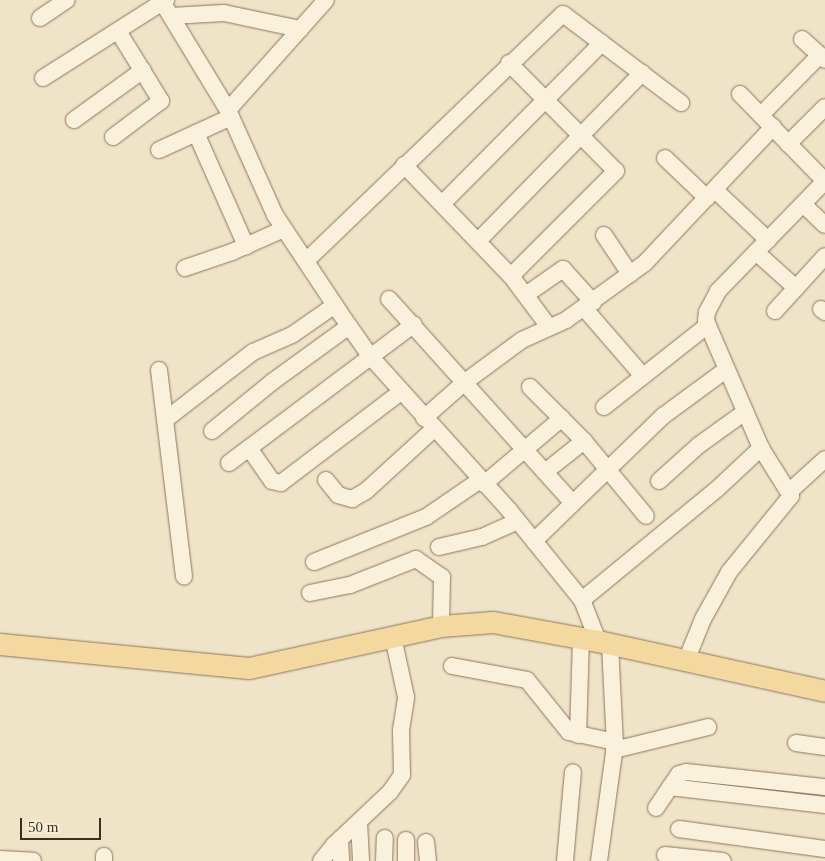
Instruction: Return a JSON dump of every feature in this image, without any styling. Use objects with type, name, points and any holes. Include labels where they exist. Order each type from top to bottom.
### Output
[{"type":"main road","points":[[0,644],[233,668],[291,660],[440,626],[492,622],[596,641],[822,691]]},
{"type":"street","points":[[40,18],[67,0]]},
{"type":"street","points":[[159,150],[196,134],[230,114],[326,0]]},
{"type":"street","points":[[43,78],[165,4],[224,13],[300,29]]},
{"type":"street","points":[[165,4],[230,114],[284,228],[349,326],[370,356],[518,521],[582,600],[596,641],[614,746],[599,861]]},
{"type":"street","points":[[306,262],[404,164],[563,14],[681,103]]},
{"type":"street","points":[[113,137],[161,101],[144,70],[118,31]]},
{"type":"street","points":[[761,115],[822,58],[802,39]]},
{"type":"street","points":[[442,204],[602,43]]},
{"type":"street","points":[[509,63],[613,166],[613,176],[511,276]]},
{"type":"street","points":[[74,120],[144,70]]},
{"type":"street","points":[[478,241],[642,73]]},
{"type":"street","points":[[686,661],[703,619],[729,572],[790,500],[790,491],[761,448],[745,412],[708,326],[707,312],[710,302],[825,181],[740,94]]},
{"type":"street","points":[[788,144],[825,107]]},
{"type":"street","points":[[326,480],[338,494],[352,499],[366,491],[429,424],[465,382],[522,340],[588,305],[663,247],[773,127]]},
{"type":"street","points":[[196,134],[246,246]]},
{"type":"street","points":[[665,158],[768,240]]},
{"type":"street","points":[[404,164],[511,276],[527,294],[549,327]]},
{"type":"street","points":[[803,204],[825,226]]},
{"type":"street","points":[[184,268],[246,246],[284,228]]},
{"type":"street","points":[[604,235],[630,274]]},
{"type":"street","points":[[756,252],[796,288]]},
{"type":"street","points":[[775,311],[825,256]]},
{"type":"street","points":[[527,294],[563,270],[643,376]]},
{"type":"street","points":[[389,299],[414,324],[572,502]]},
{"type":"street","points":[[165,420],[252,352],[292,335],[335,305]]},
{"type":"street","points":[[229,462],[414,324]]},
{"type":"street","points":[[212,431],[272,382],[349,326]]},
{"type":"street","points":[[604,407],[708,326]]},
{"type":"street","points":[[534,541],[608,467],[663,416],[727,369]]},
{"type":"street","points":[[159,370],[184,576]]},
{"type":"street","points":[[530,387],[608,467],[646,516]]},
{"type":"street","points":[[249,448],[272,481],[281,483],[401,392]]},
{"type":"street","points":[[659,481],[699,445],[745,412]]},
{"type":"street","points":[[314,562],[426,517],[482,482],[562,418]]},
{"type":"street","points":[[545,472],[584,441]]},
{"type":"street","points":[[582,600],[716,490],[761,448]]},
{"type":"street","points":[[790,491],[825,459]]},
{"type":"street","points":[[439,547],[482,537],[518,521]]},
{"type":"street","points":[[310,593],[350,585],[416,559],[442,577],[440,626]]},
{"type":"street","points":[[321,861],[340,839],[400,780],[402,724],[406,705],[384,639]]},
{"type":"street","points":[[578,736],[596,641]]},
{"type":"street","points":[[452,666],[526,680],[562,726],[578,736],[614,746],[708,727]]},
{"type":"street","points":[[796,743],[825,748]]},
{"type":"street","points":[[565,861],[573,772]]},
{"type":"street","points":[[656,808],[679,774],[686,772],[825,787]]},
{"type":"street","points":[[670,787],[825,805]]},
{"type":"street","points":[[359,822],[361,861]]},
{"type":"street","points":[[679,829],[825,849]]},
{"type":"street","points":[[384,861],[385,838]]},
{"type":"street","points":[[340,839],[341,861]]},
{"type":"street","points":[[406,840],[406,861]]},
{"type":"street","points":[[426,842],[428,861]]},
{"type":"street","points":[[665,854],[723,861]]},
{"type":"street","points":[[0,859],[33,861]]}]
